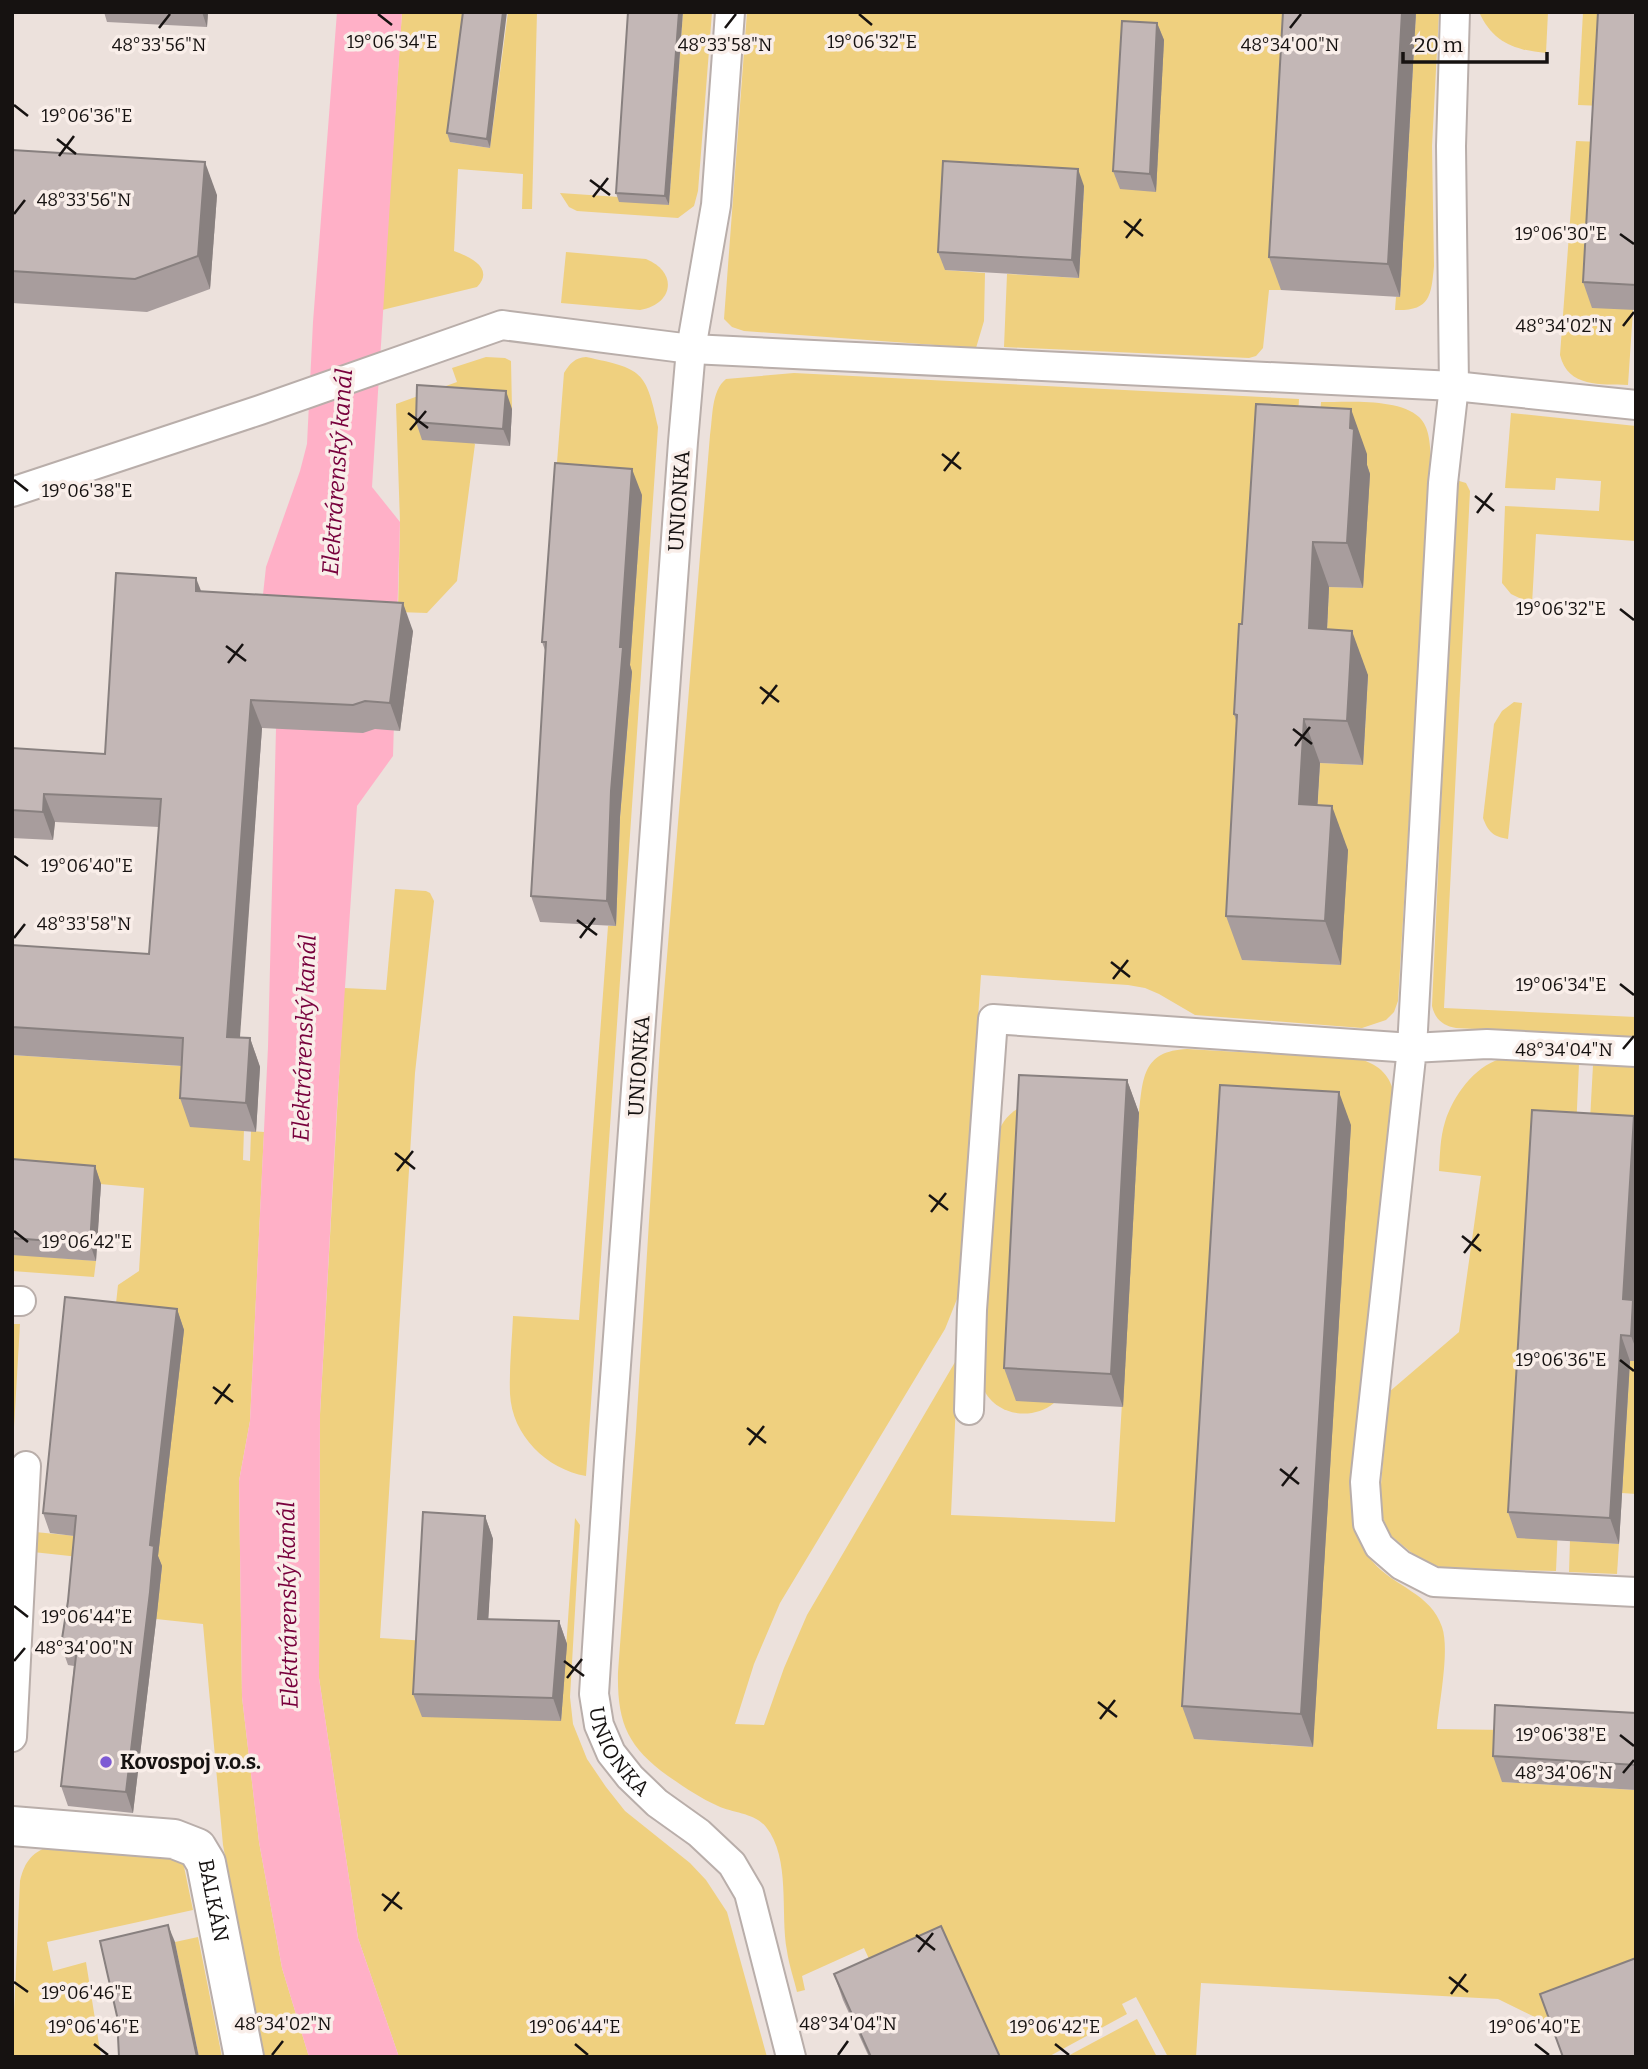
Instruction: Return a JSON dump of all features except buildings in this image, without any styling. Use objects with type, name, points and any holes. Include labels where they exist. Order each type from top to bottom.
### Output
[{"type":"street","name":"BALKÁN","points":[[12,1826],[174,1839],[197,1847],[206,1863],[244,2057]]},
{"type":"lane","name":"UNIONKA","points":[[730,12],[716,205],[691,349],[608,1461],[594,1694],[599,1725],[611,1753],[657,1803],[699,1833],[733,1864],[749,1894],[791,2057]]},
{"type":"lane","points":[[1455,12],[1451,146],[1454,386],[1443,483],[1412,1048],[1365,1482],[1368,1524],[1379,1546],[1401,1565],[1434,1583],[1636,1592]]},
{"type":"lane","points":[[12,492],[260,410],[502,325],[691,349],[1454,386],[1636,405]]},
{"type":"lane","points":[[969,1410],[972,1310],[993,1019],[1412,1048],[1487,1044],[1636,1052]]},
{"type":"lane","points":[[12,1737],[26,1466]]},
{"type":"shaded area","points":[[402,12],[467,12],[450,142],[490,148],[508,12],[537,12],[532,209],[522,209],[523,174],[458,169],[454,251],[478,264],[482,269],[482,280],[477,287],[382,310]]},
{"type":"shaded area","points":[[683,12],[712,12],[698,191],[694,206],[678,218],[577,211],[569,207],[560,193],[619,197],[669,205]]},
{"type":"shaded area","points":[[747,12],[1297,12],[1281,290],[1269,290],[1263,348],[1256,356],[1249,358],[1004,347],[1007,274],[1079,278],[1084,186],[945,270],[985,273],[984,321],[976,348],[744,331],[732,327],[724,319]]},
{"type":"shaded area","points":[[1416,12],[1439,12],[1432,146],[1434,266],[1430,294],[1422,305],[1407,310],[1395,310],[1396,297],[1400,297]]},
{"type":"shaded area","points":[[1479,12],[1548,12],[1546,53],[1524,50],[1506,43],[1491,31]]},
{"type":"shaded area","points":[[1583,12],[1609,12],[1603,106],[1578,105]]},
{"type":"shaded area","points":[[1576,141],[1601,142],[1633,310],[1628,385],[1597,384],[1578,379],[1564,366],[1560,355]]},
{"type":"shaded area","points":[[566,252],[646,259],[656,265],[667,279],[665,295],[651,307],[640,310],[561,303]]},
{"type":"shaded area","points":[[486,357],[511,361],[512,409],[425,403],[475,444],[457,581],[427,613],[398,612],[400,522],[396,404],[457,382],[452,368]]},
{"type":"shaded area","points":[[586,357],[619,365],[638,375],[650,394],[658,427],[586,1476],[571,1472],[545,1458],[524,1436],[512,1409],[510,1384],[513,1316],[579,1320],[608,926],[616,926],[620,817],[632,673],[629,673],[642,495],[555,488],[564,373],[573,362]]},
{"type":"shaded area","points":[[794,373],[1299,399],[1243,960],[1341,965],[1315,849],[1320,763],[1363,765],[1368,676],[1325,673],[1329,587],[1363,588],[1318,451],[1321,402],[1372,402],[1410,411],[1423,421],[1429,437],[1431,460],[1398,1001],[1394,1012],[1386,1020],[1362,1028],[1195,1015],[1145,988],[981,975],[959,1294],[945,1329],[780,1603],[754,1664],[735,1724],[764,1725],[784,1668],[807,1615],[958,1357],[951,1515],[1115,1522],[1139,1113],[1144,1077],[1154,1061],[1172,1051],[1187,1049],[1360,1059],[1384,1072],[1395,1097],[1355,1518],[1359,1536],[1373,1562],[1430,1606],[1442,1627],[1445,1649],[1437,1729],[1505,1730],[1503,1782],[1636,1790],[1636,1993],[1551,2025],[1498,1999],[1201,1983],[1196,2057],[1168,2057],[1136,1997],[1122,2004],[1127,2014],[1048,2057],[998,2057],[880,1983],[864,1948],[802,1976],[805,1990],[797,1992],[785,1936],[779,1854],[766,1827],[750,1816],[711,1803],[668,1776],[643,1754],[627,1732],[620,1705],[618,1672],[661,1029],[712,413],[715,397],[726,379]],"holes":[[[1233,1118],[1350,1125],[1312,1747],[1194,1739]]]},
{"type":"shaded area","points":[[1511,413],[1636,426],[1636,541],[1536,534],[1532,604],[1511,594],[1502,583],[1505,506],[1599,511],[1601,481],[1556,478],[1555,490],[1505,488]]},
{"type":"shaded area","points":[[1456,480],[1466,483],[1470,491],[1444,1008],[1636,1017],[1636,1037],[1456,1028],[1440,1021],[1433,1011]]},
{"type":"shaded area","points":[[1514,702],[1522,703],[1508,839],[1492,833],[1483,818],[1494,724],[1502,711]]},
{"type":"shaded area","points":[[395,889],[426,891],[434,901],[415,1073],[380,1638],[427,1641],[561,1721],[575,1518],[580,1525],[570,1697],[573,1724],[587,1759],[625,1811],[690,1863],[706,1880],[727,1912],[767,2057],[399,2057],[358,1938],[319,1678],[320,1414],[344,988],[386,990]]},
{"type":"shaded area","points":[[12,1055],[194,1067],[244,1129],[243,1160],[250,1161],[251,1131],[264,1132],[250,1421],[239,1481],[242,1697],[259,1842],[282,1968],[309,2057],[263,2057],[223,1845],[203,1624],[156,1619],[162,1566],[33,1552],[35,1532],[159,1544],[114,1322],[118,1285],[139,1271],[144,1188],[12,1176]]},
{"type":"shaded area","points":[[1500,1059],[1579,1064],[1556,1571],[1442,1568],[1418,1558],[1389,1534],[1383,1518],[1380,1496],[1389,1392],[1459,1332],[1481,1176],[1439,1171],[1445,1122],[1453,1102],[1466,1084],[1490,1063]]},
{"type":"shaded area","points":[[1593,1065],[1636,1067],[1636,1142],[1589,1139]]},
{"type":"shaded area","points":[[1021,1107],[1054,1403],[1045,1409],[1024,1414],[1003,1409],[994,1403],[982,1385],[996,1139],[1005,1120]]},
{"type":"shaded area","points":[[12,1254],[96,1261],[94,1277],[12,1271]]},
{"type":"shaded area","points":[[12,1324],[20,1324],[12,1462]]},
{"type":"shaded area","points":[[1630,1361],[1636,1361],[1636,1494],[1622,1493]]},
{"type":"shaded area","points":[[1570,1541],[1619,1544],[1617,1574],[1569,1572]]},
{"type":"shaded area","points":[[45,1848],[182,1857],[193,1910],[47,1942],[53,1971],[86,1962],[101,2057],[12,2057],[20,1881],[28,1861]]},
{"type":"shaded area","points":[[198,1937],[222,2057],[199,2057],[175,1942]]},
{"type":"shaded area","points":[[1137,2019],[1157,2057],[1066,2057]]},
{"type":"water","name":"Elektrárenský kanál","points":[[337,12],[402,12],[372,487],[400,522],[393,756],[357,806],[320,1414],[319,1678],[358,1938],[399,2057],[309,2057],[282,1968],[259,1842],[242,1697],[239,1481],[250,1421],[268,1047],[276,729],[260,622],[266,567],[307,444],[313,322]]},
{"type":"place","name":"Kovospoj v.o.s.","points":[[106,1762]]}]
